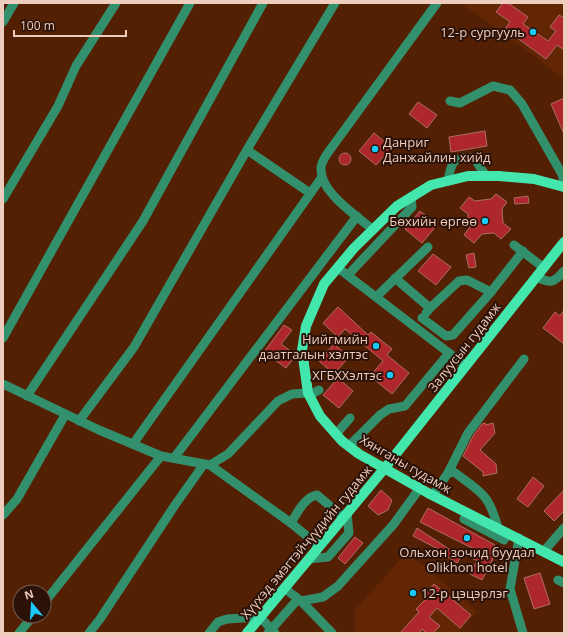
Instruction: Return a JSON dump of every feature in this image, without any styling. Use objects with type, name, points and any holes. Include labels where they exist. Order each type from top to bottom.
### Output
[{"type":"main road","name":"Хянганы гудамж","points":[[564,187],[534,179],[468,176],[431,185],[411,197],[397,206],[372,230],[324,284],[306,326],[302,350],[309,394],[320,416],[349,446],[432,495],[564,562]]},
{"type":"main road","name":"Залуусын гудамж","points":[[384,468],[564,242]]},
{"type":"main road","name":"Хүүхэд эмэгтэйчүүдийн гудамж","points":[[247,633],[384,468]]},
{"type":"street","points":[[3,22],[14,3]]},
{"type":"street","points":[[3,199],[58,106],[76,66],[116,3]]},
{"type":"street","points":[[3,338],[190,3]]},
{"type":"street","points":[[27,396],[142,221],[263,3]]},
{"type":"street","points":[[79,421],[134,347],[246,150],[335,3]]},
{"type":"street","points":[[372,230],[331,194],[322,177],[321,167],[324,159],[437,3]]},
{"type":"street","points":[[450,101],[460,103],[493,86],[510,90],[522,104],[563,176],[564,187]]},
{"type":"street","points":[[246,150],[310,193]]},
{"type":"street","points":[[448,181],[451,165],[455,160],[467,157],[474,158],[486,176]]},
{"type":"street","points":[[133,444],[322,177]]},
{"type":"street","points":[[348,276],[412,207],[411,197]]},
{"type":"street","points":[[174,458],[357,216]]},
{"type":"street","points":[[514,244],[544,268]]},
{"type":"street","points":[[376,297],[428,247]]},
{"type":"street","points":[[422,318],[446,336],[453,336],[523,251]]},
{"type":"street","points":[[338,268],[466,366]]},
{"type":"street","points":[[536,277],[549,282],[556,281],[564,271]]},
{"type":"street","points":[[395,278],[430,308]]},
{"type":"street","points":[[415,327],[430,308],[459,281],[468,280],[474,282],[490,292]]},
{"type":"street","points":[[349,446],[389,409],[405,406],[449,353]]},
{"type":"street","points":[[432,495],[448,473],[468,433],[524,359]]},
{"type":"street","points":[[3,384],[65,415],[161,456],[210,466],[291,523],[319,546]]},
{"type":"street","points":[[88,633],[100,619],[175,505],[210,466],[228,454],[278,401],[292,394],[309,394],[319,390]]},
{"type":"street","points":[[3,515],[17,499],[65,415]]},
{"type":"street","points":[[336,434],[350,418]]},
{"type":"street","points":[[52,593],[161,456]]},
{"type":"street","points":[[448,473],[454,472],[485,494],[495,514],[498,528]]},
{"type":"street","points":[[210,633],[218,622],[227,619],[260,617],[272,632],[299,600],[324,597],[338,586],[392,525],[420,488]]},
{"type":"street","points":[[291,523],[308,499],[311,496],[317,495],[345,515],[349,533],[328,557],[309,559]]},
{"type":"street","points":[[468,513],[464,519],[504,540],[508,533]]},
{"type":"street","points":[[544,552],[564,528]]},
{"type":"street","points":[[519,538],[510,589],[529,633]]},
{"type":"street","points":[[284,588],[299,600],[332,633]]},
{"type":"street","points":[[516,592],[523,633]]},
{"type":"street","points":[[19,633],[26,624]]},
{"type":"shaded area","name":"12-р сургууль","points":[[461,3],[564,3],[564,80],[536,57]]},
{"type":"shaded area","name":"12-р цэцэрлэг","points":[[407,552],[477,611],[459,633],[355,633],[355,610]]},
{"type":"building","points":[[503,3],[508,3],[528,17],[523,24],[548,41],[556,31],[550,27],[559,15],[564,18],[564,50],[557,45],[546,59],[505,29],[510,22],[496,12]]},
{"type":"building","points":[[564,98],[564,134],[551,104]]},
{"type":"building","points":[[418,102],[437,115],[427,128],[409,114]]},
{"type":"building","points":[[485,131],[487,146],[451,152],[449,137]]},
{"type":"building","name":"Данриг Данжайлин хийд","points":[[374,133],[392,148],[376,165],[359,151]]},
{"type":"building","points":[[343,153],[347,153],[351,159],[347,165],[343,165],[339,161],[339,157]]},
{"type":"building","name":"Бөхийн өргөө","points":[[496,194],[507,202],[502,209],[503,223],[511,229],[501,239],[494,233],[482,234],[474,243],[464,235],[470,227],[468,223],[468,214],[460,208],[469,197],[475,201],[491,199]]},
{"type":"building","points":[[528,196],[529,203],[515,204],[514,198]]},
{"type":"building","points":[[420,211],[437,225],[422,243],[405,229]]},
{"type":"building","points":[[474,253],[476,267],[469,268],[466,255]]},
{"type":"building","points":[[433,254],[451,267],[436,285],[418,271]]},
{"type":"building","points":[[338,307],[368,335],[371,332],[392,349],[387,355],[409,373],[392,394],[370,376],[383,361],[345,329],[338,337],[323,323]]},
{"type":"building","points":[[564,310],[564,344],[543,328],[555,312],[560,316]]},
{"type":"building","points":[[284,325],[292,330],[281,344],[296,355],[286,368],[264,352]]},
{"type":"building","points":[[334,344],[349,357],[334,374],[319,361]]},
{"type":"building","points":[[338,378],[353,391],[339,408],[323,395]]},
{"type":"building","points":[[485,423],[486,425],[493,423],[495,433],[480,450],[496,464],[497,473],[483,476],[483,472],[463,456],[473,436],[482,424]]},
{"type":"building","points":[[533,477],[544,486],[528,507],[517,499]]},
{"type":"building","points":[[381,490],[392,500],[388,510],[378,515],[368,506]]},
{"type":"building","points":[[564,490],[564,511],[554,521],[544,511]]},
{"type":"building","points":[[428,508],[495,545],[497,551],[482,580],[470,574],[477,561],[470,557],[474,549],[420,522]]},
{"type":"building","points":[[417,528],[461,557],[457,563],[445,555],[446,553],[413,536]]},
{"type":"building","points":[[355,537],[363,543],[345,564],[338,558]]},
{"type":"building","points":[[540,573],[550,604],[534,609],[524,578]]},
{"type":"building","points":[[434,584],[471,615],[460,628],[437,608],[429,617],[440,626],[433,633],[426,633],[422,629],[419,633],[400,633],[419,612],[416,609],[426,599],[423,597]]},
{"type":"place","name":"12-р сургууль","points":[[533,32]]},
{"type":"place","name":"Данриг Данжайлин хийд","points":[[375,149]]},
{"type":"place","name":"Бөхийн өргөө","points":[[485,221]]},
{"type":"place","name":"Нийгмийн даатгалын хэлтэс","points":[[376,346]]},
{"type":"place","name":"ХГБХХэлтэс","points":[[390,375]]},
{"type":"place","name":"Ольхон зочид буудал Olikhon hotel","points":[[467,538]]},
{"type":"place","name":"12-р цэцэрлэг","points":[[413,593]]}]
